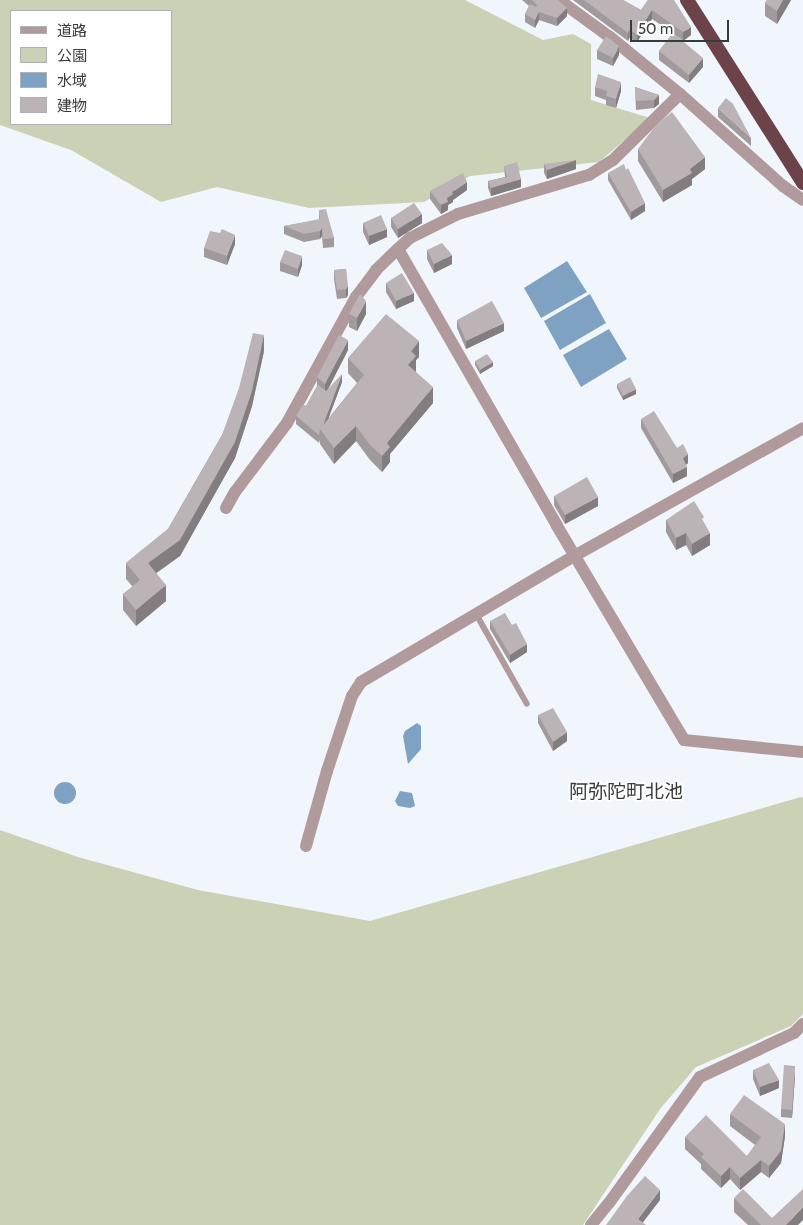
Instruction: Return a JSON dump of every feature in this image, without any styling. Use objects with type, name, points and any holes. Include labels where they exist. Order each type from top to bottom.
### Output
[{"type":"highway","points":[[687,0],[803,183]]},
{"type":"street","points":[[559,0],[610,37],[680,94],[783,186],[803,200]]},
{"type":"street","points":[[226,508],[235,492],[287,423],[356,297],[376,270],[410,238],[458,214],[589,175],[613,160],[680,94]]},
{"type":"street","points":[[398,249],[684,740],[758,749],[803,752]]},
{"type":"street","points":[[306,846],[327,771],[352,696],[361,682],[576,555],[803,428]]},
{"type":"street","points":[[591,1225],[610,1203],[700,1076],[800,1032]]},
{"type":"lane","points":[[476,614],[528,704]]},
{"type":"green space","points":[[0,0],[465,0],[543,40],[573,34],[591,44],[591,100],[650,118],[599,162],[470,176],[424,202],[309,208],[217,187],[161,202],[71,150],[0,125]]},
{"type":"green space","points":[[801,797],[803,798],[803,1014],[791,1026],[696,1067],[660,1109],[583,1225],[0,1225],[0,830],[78,857],[198,890],[370,921]]},
{"type":"water","points":[[567,261],[587,292],[541,318],[524,288]]},
{"type":"water","points":[[590,294],[606,323],[560,350],[544,321]]},
{"type":"water","points":[[609,329],[627,359],[581,387],[563,355]]},
{"type":"water","points":[[417,723],[421,726],[421,749],[408,764],[403,736],[405,731]]},
{"type":"water","points":[[61,782],[69,782],[76,789],[76,797],[69,804],[61,804],[54,797],[54,789]]},
{"type":"water","points":[[400,791],[412,793],[415,806],[410,808],[398,806],[395,801]]},
{"type":"building","points":[[532,0],[558,0],[567,8],[557,18],[539,12],[535,20],[525,14],[530,4],[536,7],[537,5]]},
{"type":"building","points":[[584,0],[623,0],[641,10],[648,0],[674,0],[691,27],[683,32],[652,10],[637,34],[629,30],[628,33]]},
{"type":"building","points":[[767,0],[783,0],[777,11],[765,3]]},
{"type":"building","points":[[673,33],[703,58],[689,75],[659,51]]},
{"type":"building","points":[[606,36],[619,46],[613,58],[597,50]]},
{"type":"building","points":[[598,74],[621,82],[616,99],[606,96],[607,91],[595,87]]},
{"type":"building","points":[[635,87],[659,95],[654,100],[636,101]]},
{"type":"building","points":[[726,98],[733,104],[751,138],[718,108]]},
{"type":"building","points":[[672,112],[705,157],[690,169],[692,173],[663,190],[638,149],[656,125]]},
{"type":"building","points":[[576,160],[547,170],[544,164]]},
{"type":"building","points":[[517,162],[521,179],[491,188],[488,181],[507,177],[504,166]]},
{"type":"building","points":[[624,164],[626,170],[628,168],[645,203],[631,212],[608,173]]},
{"type":"building","points":[[463,173],[467,182],[452,192],[453,194],[447,198],[448,202],[441,205],[430,191]]},
{"type":"building","points":[[414,203],[422,214],[398,229],[391,218]]},
{"type":"building","points":[[326,209],[334,238],[323,239],[322,228],[320,231],[304,234],[284,226],[320,219],[319,210]]},
{"type":"building","points":[[381,215],[387,229],[369,236],[363,223]]},
{"type":"building","points":[[222,229],[235,235],[227,256],[204,248],[210,231],[220,233]]},
{"type":"building","points":[[442,243],[452,255],[434,264],[427,250]]},
{"type":"building","points":[[285,250],[302,256],[298,269],[280,262]]},
{"type":"building","points":[[346,269],[348,286],[346,289],[337,290],[334,270]]},
{"type":"building","points":[[402,273],[414,293],[396,301],[386,283]]},
{"type":"building","points":[[360,294],[366,301],[357,318],[349,314]]},
{"type":"building","points":[[492,301],[504,323],[466,341],[457,320]]},
{"type":"building","points":[[386,314],[419,341],[411,351],[416,356],[408,365],[433,387],[387,443],[390,447],[382,456],[370,445],[356,426],[334,448],[320,429],[364,375],[348,358]]},
{"type":"building","points":[[253,333],[264,335],[252,391],[235,442],[180,540],[148,563],[166,585],[136,610],[123,594],[140,580],[126,563],[168,529],[222,435],[239,388]]},
{"type":"building","points":[[339,335],[348,340],[325,384],[317,377]]},
{"type":"building","points":[[487,354],[493,362],[480,370],[475,361]]},
{"type":"building","points":[[342,374],[319,435],[296,416],[303,404],[306,406],[318,385],[326,391]]},
{"type":"building","points":[[630,377],[636,389],[623,396],[617,384]]},
{"type":"building","points":[[654,411],[677,448],[683,444],[688,454],[683,458],[687,467],[673,474],[641,419]]},
{"type":"building","points":[[587,477],[598,497],[565,515],[554,496]]},
{"type":"building","points":[[694,501],[704,517],[702,519],[710,533],[692,544],[686,533],[676,538],[666,520]]},
{"type":"building","points":[[505,613],[512,625],[516,623],[527,644],[510,655],[490,621]]},
{"type":"building","points":[[553,708],[567,732],[553,742],[538,715]]},
{"type":"building","points":[[769,1063],[779,1080],[760,1087],[753,1070]]},
{"type":"building","points":[[784,1065],[795,1066],[792,1110],[781,1109]]},
{"type":"building","points":[[744,1095],[785,1124],[781,1151],[769,1166],[761,1160],[740,1178],[730,1167],[721,1176],[701,1157],[704,1154],[685,1137],[706,1115],[747,1156],[761,1137],[730,1114]]},
{"type":"building","points":[[645,1176],[660,1190],[638,1219],[646,1225],[606,1225],[627,1196]]},
{"type":"building","points":[[743,1189],[772,1218],[803,1189],[803,1207],[786,1225],[761,1225],[734,1198]]},
{"type":"district","name":"阿弥陀町北池","points":[[626,792]]}]
